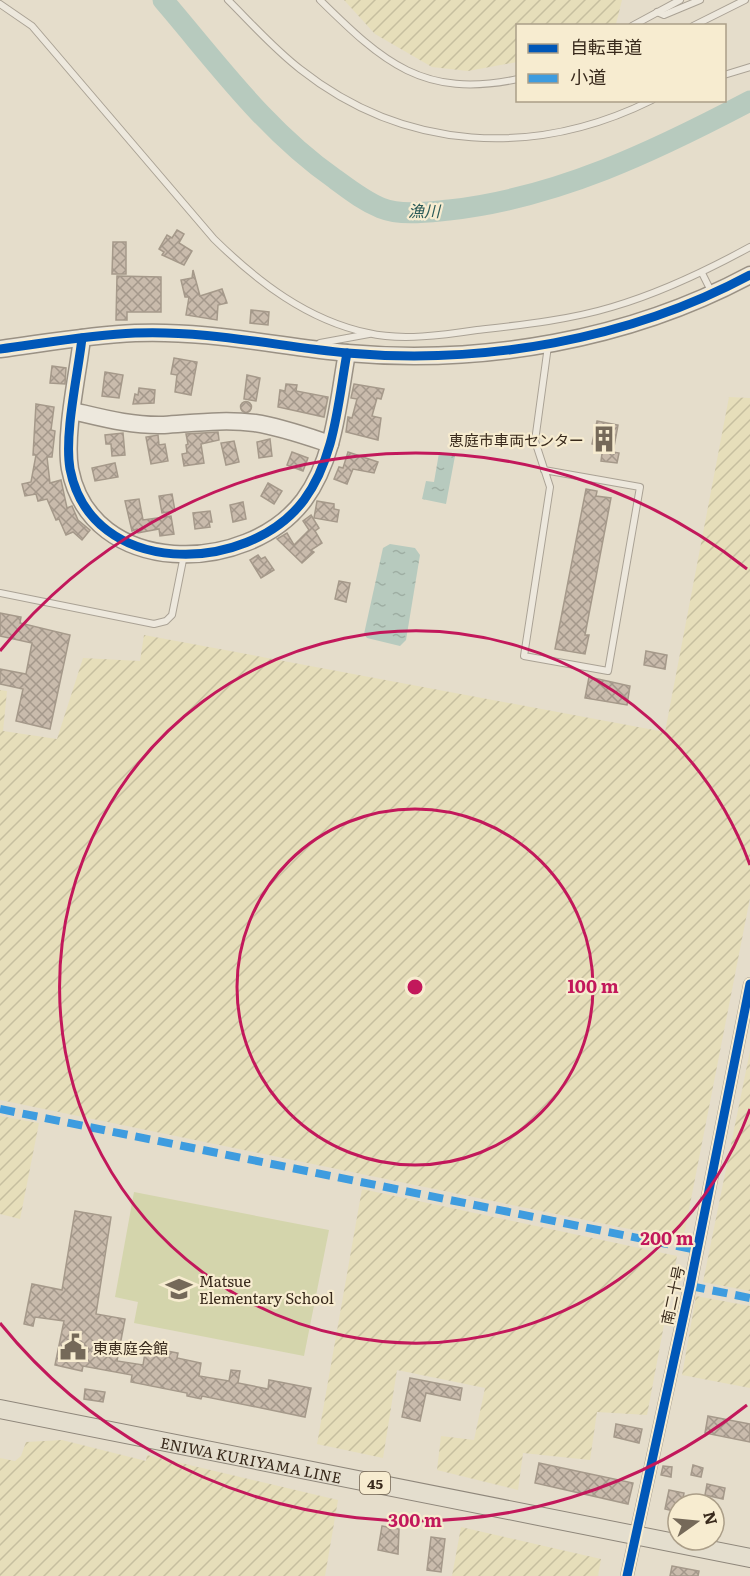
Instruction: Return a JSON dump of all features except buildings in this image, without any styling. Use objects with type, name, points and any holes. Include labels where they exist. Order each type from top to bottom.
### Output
[{"type":"main road","name":"ENIWA KURIYAMA LINE","points":[[0,1409],[750,1558]]},
{"type":"street","points":[[0,349],[135,333],[174,334],[304,346],[347,353],[437,355],[548,345],[606,331],[712,294],[750,275]]},
{"type":"street","points":[[82,338],[73,411],[70,468],[87,508],[96,519],[127,540],[160,552],[184,555],[219,552],[266,534],[291,515],[303,501],[316,481],[330,444],[347,353]]},
{"type":"street","points":[[73,411],[125,423],[163,424],[200,420],[256,423],[287,429],[330,444]]},
{"type":"street","name":"南二十号","points":[[627,1576],[690,1286],[750,984]]},
{"type":"lane","points":[[228,0],[301,70],[366,110],[393,122],[435,132],[512,140],[547,136],[621,116],[648,102]]},
{"type":"lane","points":[[320,0],[366,45],[410,73],[427,79],[456,84],[481,85],[516,79]]},
{"type":"lane","points":[[636,24],[680,0]]},
{"type":"lane","points":[[657,12],[664,15],[700,0]]},
{"type":"lane","points":[[697,24],[745,0]]},
{"type":"lane","points":[[0,4],[32,26],[214,239],[236,261],[267,286],[306,312],[369,334]]},
{"type":"lane","points":[[726,74],[750,67]]},
{"type":"lane","points":[[304,346],[369,334],[433,336],[612,307],[702,273],[750,247]]},
{"type":"lane","points":[[702,273],[712,294]]},
{"type":"lane","points":[[544,470],[640,487],[608,671],[524,656],[550,487],[544,470],[536,441],[548,345]]},
{"type":"lane","points":[[0,593],[154,624],[166,621],[172,615],[184,555]]},
{"type":"shaded area","points":[[344,0],[622,0],[616,24],[516,24],[516,62],[468,71],[432,67],[375,34]]},
{"type":"shaded area","points":[[729,397],[750,398],[750,898],[683,1240],[0,1100],[0,690],[7,691],[3,731],[57,739],[83,658],[140,661],[144,635],[665,732]]},
{"type":"shaded area","points":[[750,1051],[750,1291],[703,1282]]},
{"type":"shaded area","points":[[0,1116],[39,1123],[20,1219],[0,1214]]},
{"type":"shaded area","points":[[362,1189],[677,1256],[647,1415],[597,1412],[590,1460],[523,1453],[518,1490],[437,1470],[441,1436],[474,1440],[485,1388],[397,1370],[383,1458],[317,1444]]},
{"type":"shaded area","points":[[696,1296],[750,1306],[750,1388],[682,1375]]},
{"type":"shaded area","points":[[62,1440],[146,1461],[147,1455],[338,1500],[325,1576],[0,1576],[0,1458],[15,1461],[21,1456],[26,1442]]},
{"type":"shaded area","points":[[461,1527],[601,1559],[598,1576],[452,1576]]},
{"type":"green space","points":[[134,1192],[329,1230],[304,1356],[134,1323],[138,1302],[115,1297]]},
{"type":"water","points":[[439,453],[455,456],[446,504],[422,499],[426,481],[434,482]]},
{"type":"water","points":[[390,544],[415,548],[420,555],[406,640],[400,646],[367,638],[364,634],[383,548]]},
{"type":"waterway","name":"漁川","points":[[163,0],[243,95],[287,140],[357,195],[381,208],[397,212],[432,212],[489,204],[567,183],[641,154],[750,101]]},
{"type":"marked path","points":[[0,1109],[697,1250]]},
{"type":"marked path","points":[[690,1286],[750,1298]]},
{"type":"cycle path","points":[[0,349],[101,336],[162,333],[215,336],[347,353],[398,356],[502,351],[554,343],[655,316],[704,298],[750,275]]},
{"type":"cycle path","points":[[82,338],[70,422],[69,455],[70,469],[84,505],[107,531],[138,547],[174,554],[210,552],[246,543],[278,525],[304,500],[323,466],[329,448],[347,353]]},
{"type":"cycle path","points":[[627,1576],[690,1286],[750,984]]},
{"type":"place","name":"恵庭市車両センター","points":[[604,439]]},
{"type":"place","name":"Matsue Elementary School","points":[[179,1289]]},
{"type":"place","name":"東恵庭会館","points":[[73,1347]]}]
